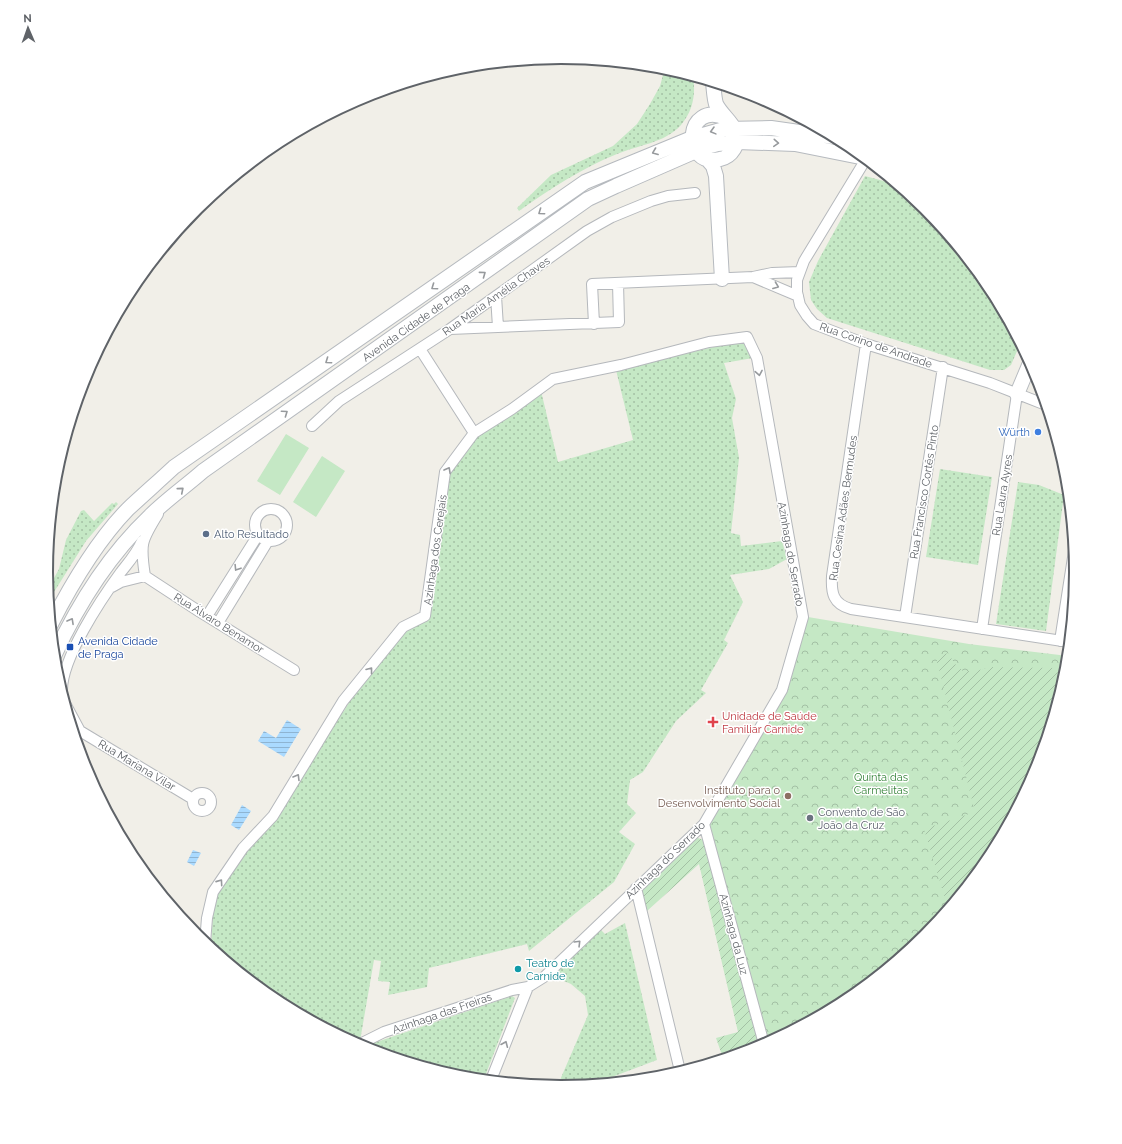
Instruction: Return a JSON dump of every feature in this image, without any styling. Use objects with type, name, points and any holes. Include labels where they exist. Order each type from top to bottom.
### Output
[{"type":"main road","points":[[713,88],[714,98],[710,109],[695,125],[698,149],[712,166],[716,176],[722,279]]},
{"type":"main road","points":[[698,149],[717,160],[733,151],[737,142],[730,123],[714,98]]},
{"type":"main road","points":[[704,117],[715,115],[730,123]]},
{"type":"main road","name":"Avenida Cidade de Praga","points":[[59,646],[69,624],[107,564],[150,516],[203,471],[588,199],[698,149],[713,131],[730,123],[819,135]]},
{"type":"main road","name":"Avenida Cidade de Praga","points":[[55,617],[77,577],[96,548],[128,510],[174,467],[585,182],[698,149],[718,144],[737,142],[795,144],[850,155]]},
{"type":"main road","points":[[716,176],[723,158]]},
{"type":"main road","name":"Rua Laura Ayres","points":[[1017,394],[1027,370]]},
{"type":"street","name":"Rua Corino de Andrade","points":[[863,164],[804,261],[797,280],[800,305],[807,316],[814,324],[866,344],[943,367],[990,383],[1039,403]]},
{"type":"street","name":"Rua Maria Amélia Chaves","points":[[312,426],[339,401],[450,329],[603,221],[651,201],[694,193]]},
{"type":"street","points":[[594,324],[592,284],[722,279],[800,272]]},
{"type":"street","points":[[753,277],[798,296]]},
{"type":"street","points":[[450,329],[619,322],[618,283]]},
{"type":"street","points":[[496,296],[498,327]]},
{"type":"street","name":"Azinhaga dos Cerejais","points":[[206,935],[207,918],[213,892],[243,848],[273,816],[343,701],[403,627],[425,616],[445,472],[474,433],[512,409],[553,379],[621,365],[709,342],[747,337]]},
{"type":"street","name":"Azinhaga do Serrado","points":[[528,987],[544,977],[704,824],[782,690],[803,617],[789,546],[757,358],[747,337]]},
{"type":"street","name":"Rua Cesina Adães Bermudes","points":[[866,344],[831,590],[834,598],[842,607],[905,618],[1064,641]]},
{"type":"street","points":[[420,349],[474,433]]},
{"type":"street","name":"Rua Francisco Cortês Pinto","points":[[905,618],[943,367]]},
{"type":"street","name":"Rua Laura Ayres","points":[[982,629],[1017,394]]},
{"type":"street","points":[[65,679],[71,658],[84,631],[142,541],[163,505]]},
{"type":"street","points":[[268,509],[279,512],[286,520],[286,531],[278,539],[268,541],[258,535],[255,525],[259,515],[268,509]]},
{"type":"street","points":[[207,616],[258,535]]},
{"type":"street","points":[[109,590],[120,582],[145,576],[141,551],[142,541]]},
{"type":"street","points":[[218,623],[268,541]]},
{"type":"street","name":"Rua Álvaro Benamor","points":[[145,576],[294,670]]},
{"type":"street","name":"Rua Mariana Vilar","points":[[79,732],[193,799]]},
{"type":"street","name":"Azinhaga da Luz","points":[[704,824],[762,1038]]},
{"type":"street","points":[[636,888],[679,1066]]},
{"type":"street","points":[[493,1076],[528,987]]},
{"type":"street","name":"Azinhaga das Freiras","points":[[367,1041],[397,1028],[512,990],[528,987]]},
{"type":"green space","points":[[663,75],[693,81],[694,96],[691,108],[685,120],[675,131],[659,140],[617,154],[579,172],[519,211],[517,208],[551,175],[613,146],[637,124],[660,86]]},
{"type":"green space","points":[[865,176],[886,182],[920,213],[943,237],[983,290],[1001,318],[1018,349],[1011,365],[1004,370],[990,370],[827,318],[817,309],[811,300],[809,282],[818,261]]},
{"type":"green space","points":[[739,341],[746,344],[753,358],[724,363],[736,399],[732,418],[739,458],[731,533],[740,535],[741,546],[782,541],[787,559],[769,569],[730,575],[743,602],[724,640],[728,643],[701,690],[706,693],[676,721],[643,772],[630,780],[627,804],[636,813],[619,832],[635,844],[614,882],[529,951],[527,944],[429,968],[427,987],[388,995],[390,982],[378,981],[381,961],[374,960],[360,1038],[336,1028],[279,994],[252,975],[211,940],[214,894],[332,724],[344,711],[352,697],[405,632],[430,617],[449,474],[476,436],[541,391],[558,462],[633,440],[616,370]]},
{"type":"green space","points":[[286,434],[309,448],[280,495],[257,481]]},
{"type":"green space","points":[[322,456],[345,471],[316,517],[293,502]]},
{"type":"green space","points":[[940,469],[992,477],[978,565],[926,557]]},
{"type":"green space","points":[[1018,482],[1039,485],[1063,495],[1046,631],[996,624]]},
{"type":"green space","points":[[116,502],[118,504],[86,541],[54,593],[53,579],[59,569],[66,540],[81,511],[84,510],[94,521],[112,503],[114,504]]},
{"type":"green space","name":"Quinta das Carmelitas","points":[[808,617],[969,644],[1062,655],[1052,703],[1042,735],[1017,797],[1001,826],[964,881],[943,907],[920,931],[896,954],[870,975],[815,1012],[786,1028],[766,1036],[709,821],[782,696]]},
{"type":"green space","points":[[948,653],[955,664],[963,671],[976,671],[990,667],[1058,668],[1052,703],[1042,735],[1017,797],[983,854],[946,903],[924,829],[975,812],[936,657]]},
{"type":"green space","points":[[698,838],[704,840],[759,1039],[722,1054],[716,1038],[738,1032],[699,864],[647,911],[641,890],[694,839]]},
{"type":"green space","points":[[625,923],[657,1060],[611,1077],[560,1080],[588,1015],[585,996],[571,984],[552,976],[600,929],[605,934]]},
{"type":"green space","points":[[512,996],[515,998],[486,1074],[430,1063],[373,1043]]},
{"type":"water","points":[[287,720],[301,729],[284,757],[258,741],[264,731],[276,738]]},
{"type":"water","points":[[242,805],[251,811],[239,830],[231,825]]},
{"type":"water","points":[[193,850],[201,853],[194,866],[187,862]]},
{"type":"place","name":"Würth","points":[[1038,432]]},
{"type":"place","name":"Alto Resultado","points":[[206,534]]},
{"type":"place","name":"Avenida Cidade de Praga","points":[[70,647]]},
{"type":"place","name":"Unidade de Saúde Familiar Carnide","points":[[713,722]]},
{"type":"place","name":"Instituto para o Desenvolvimento Social","points":[[788,796]]},
{"type":"place","name":"Convento de São João da Cruz","points":[[810,818]]},
{"type":"place","name":"Teatro de Carnide","points":[[518,969]]}]
